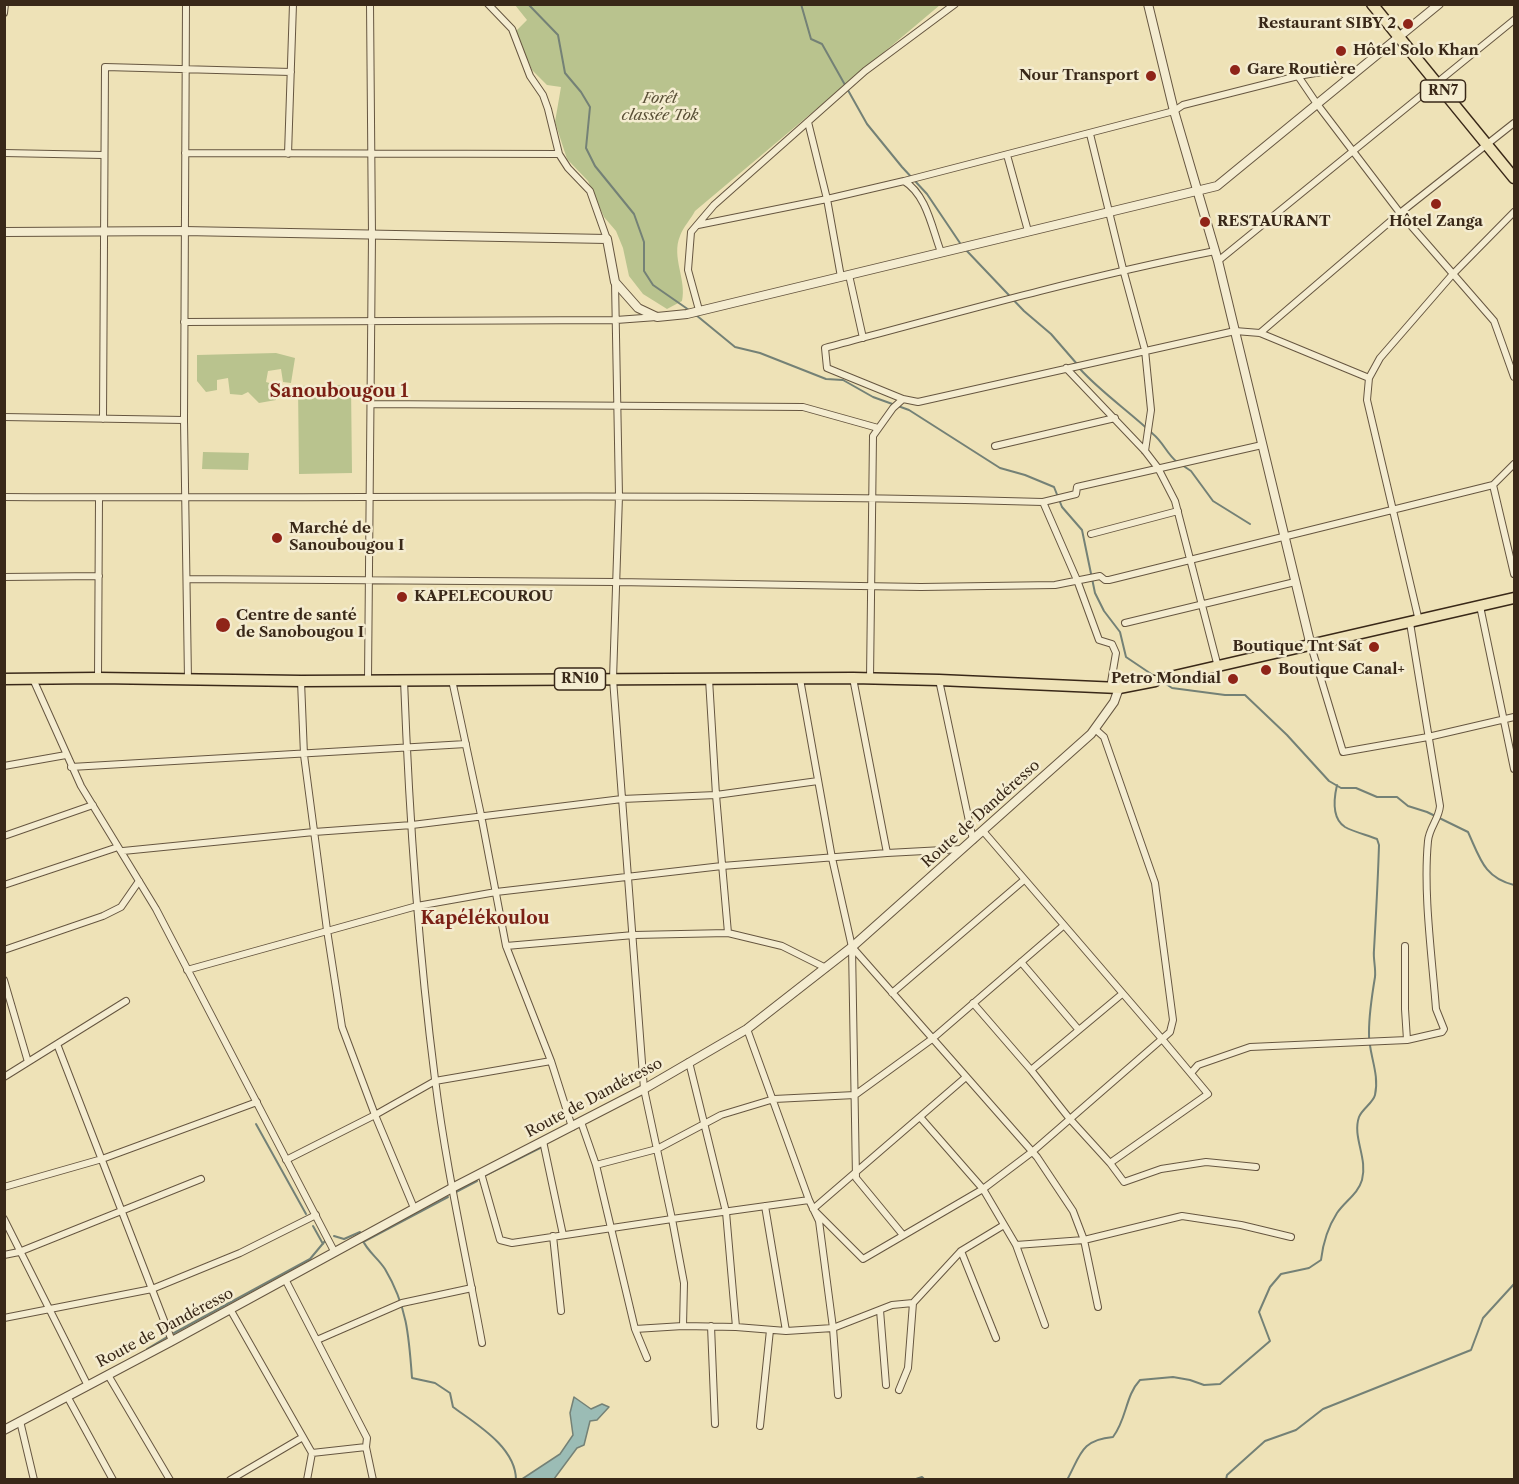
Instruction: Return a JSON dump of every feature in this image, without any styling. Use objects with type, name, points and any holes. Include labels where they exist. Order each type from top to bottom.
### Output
[{"type":"highway","name":"RN7","points":[[1372,4],[1515,178]]},
{"type":"highway","points":[[1166,678],[1515,598]]},
{"type":"highway","name":"RN10","points":[[4,679],[301,681],[853,678],[1115,688],[1155,681]]},
{"type":"street","points":[[4,13],[5,4]]},
{"type":"street","points":[[186,4],[184,420],[188,680]]},
{"type":"street","points":[[288,154],[293,4]]},
{"type":"street","points":[[368,680],[372,404],[369,4]]},
{"type":"street","points":[[488,4],[512,29],[530,76],[543,95],[559,154],[568,168],[590,191],[607,239],[615,282],[619,496],[613,679],[644,1089],[684,1283],[683,1326]]},
{"type":"street","points":[[698,311],[688,270],[691,232],[714,205],[865,71],[955,4]]},
{"type":"street","points":[[1148,4],[1174,111],[1218,261],[1311,646],[1343,752],[1428,738],[1515,717]]},
{"type":"street","points":[[184,322],[616,320],[687,314],[1199,191],[1217,186],[1439,4]]},
{"type":"street","points":[[1218,261],[1515,20]]},
{"type":"street","points":[[103,419],[105,67],[291,72]]},
{"type":"street","points":[[698,225],[827,200],[904,182],[1090,134],[1174,111],[1183,105],[1298,76],[1339,69],[1348,78]]},
{"type":"street","points":[[1298,76],[1400,213],[1494,321],[1515,377]]},
{"type":"street","points":[[808,122],[845,277],[863,338]]},
{"type":"street","points":[[1260,333],[1400,213],[1515,123]]},
{"type":"street","points":[[1090,134],[1145,350],[1151,410],[1145,451]]},
{"type":"street","points":[[4,153],[103,155]]},
{"type":"street","points":[[185,153],[559,154]]},
{"type":"street","points":[[1007,155],[1028,231]]},
{"type":"street","points":[[904,182],[910,185],[922,200],[941,252]]},
{"type":"street","points":[[1191,1073],[1198,1065],[1250,1047],[1407,1040],[1442,1032],[1444,1029],[1436,1009],[1426,864],[1428,836],[1438,818],[1440,806],[1428,738],[1414,622],[1367,400],[1369,378],[1380,358],[1452,275],[1515,212]]},
{"type":"street","points":[[4,232],[184,231],[607,239]]},
{"type":"street","points":[[1215,251],[1123,269],[825,348],[828,368],[901,400],[918,402],[1235,331],[1260,333],[1369,378]]},
{"type":"street","points":[[615,282],[639,308],[657,317]]},
{"type":"street","points":[[1066,368],[1145,451],[1158,468],[1175,501],[1218,667]]},
{"type":"street","points":[[870,679],[873,436],[901,400]]},
{"type":"street","points":[[372,404],[803,407],[878,428]]},
{"type":"street","points":[[4,417],[184,420]]},
{"type":"street","points":[[995,446],[1115,418]]},
{"type":"street","points":[[4,497],[872,497],[1043,502],[1076,494],[1077,488],[1262,446]]},
{"type":"street","points":[[187,579],[872,586],[1055,585],[1100,576],[1109,580],[1493,484],[1515,464]]},
{"type":"street","points":[[1493,484],[1515,574]]},
{"type":"street","points":[[98,678],[99,498]]},
{"type":"street","points":[[1043,502],[1077,580],[1099,640],[1112,644],[1116,653],[1115,688]]},
{"type":"street","points":[[1092,534],[1178,511]]},
{"type":"street","points":[[4,578],[99,576]]},
{"type":"street","points":[[1125,623],[1295,582]]},
{"type":"street","points":[[1480,606],[1515,769]]},
{"type":"street","points":[[853,678],[886,853]]},
{"type":"street","points":[[33,679],[71,767],[156,909],[334,1251]]},
{"type":"street","points":[[452,679],[506,946],[551,1061],[572,1127]]},
{"type":"street","points":[[709,679],[728,933]]},
{"type":"street","points":[[800,679],[832,858],[852,947],[856,1178],[903,1235]]},
{"type":"street","points":[[404,680],[406,748],[417,906],[435,1081],[452,1188],[482,1343]]},
{"type":"street","points":[[939,680],[973,840]]},
{"type":"street","points":[[301,681],[304,755],[342,1027],[375,1115],[414,1208]]},
{"type":"street","name":"Route de Dandéresso","points":[[7,1426],[88,1386],[414,1208],[644,1089],[747,1029],[852,947],[1095,729],[1114,702],[1115,688]]},
{"type":"street","points":[[813,1209],[863,1259],[983,1190],[1032,1152],[1170,1032],[1173,1020],[1155,883],[1104,736],[1095,729]]},
{"type":"street","points":[[71,767],[466,744]]},
{"type":"street","points":[[4,766],[66,755]]},
{"type":"street","points":[[4,885],[120,849],[412,825],[622,799],[716,795],[818,781]]},
{"type":"street","points":[[4,836],[93,806]]},
{"type":"street","points":[[983,831],[1208,1094],[1110,1163]]},
{"type":"street","points":[[187,970],[417,906],[496,892],[722,866],[963,849]]},
{"type":"street","points":[[892,993],[1024,879]]},
{"type":"street","points":[[4,950],[103,916],[122,907],[139,881]]},
{"type":"street","points":[[596,1165],[657,1149],[721,1115],[774,1099],[855,1095],[932,1039],[1063,926]]},
{"type":"street","points":[[506,946],[634,935],[728,933],[783,946],[826,968]]},
{"type":"street","points":[[1405,946],[1407,1040]]},
{"type":"street","points":[[852,947],[1032,1152],[1073,1211],[1084,1240],[1098,1307]]},
{"type":"street","points":[[1021,962],[1078,1029]]},
{"type":"street","points":[[4,980],[28,1062]]},
{"type":"street","points":[[1031,1070],[1122,994]]},
{"type":"street","points":[[4,1077],[126,1001]]},
{"type":"street","points":[[973,1003],[1124,1182],[1161,1169],[1206,1162],[1256,1167]]},
{"type":"street","points":[[747,1029],[809,1200],[819,1221],[833,1328],[838,1395]]},
{"type":"street","points":[[57,1044],[172,1341]]},
{"type":"street","points":[[286,1160],[375,1115],[435,1081],[551,1061]]},
{"type":"street","points":[[689,1062],[726,1212],[736,1327]]},
{"type":"street","points":[[813,1209],[966,1077]]},
{"type":"street","points":[[4,1187],[102,1159],[257,1102]]},
{"type":"street","points":[[920,1117],[983,1190],[1016,1245],[1045,1325]]},
{"type":"street","points":[[581,1122],[596,1165],[635,1329],[647,1358]]},
{"type":"street","points":[[543,1141],[563,1235]]},
{"type":"street","points":[[481,1173],[500,1240],[512,1243],[809,1200]]},
{"type":"street","points":[[4,1255],[19,1252],[201,1179]]},
{"type":"street","points":[[765,1206],[786,1331]]},
{"type":"street","points":[[4,1318],[152,1289],[240,1253],[316,1215]]},
{"type":"street","points":[[1016,1245],[1084,1240],[1182,1216],[1292,1237]]},
{"type":"street","points":[[4,1219],[88,1386]]},
{"type":"street","points":[[899,1390],[908,1368],[914,1303],[961,1251],[1004,1225]]},
{"type":"street","points":[[552,1236],[561,1311]]},
{"type":"street","points":[[961,1251],[996,1338]]},
{"type":"street","points":[[285,1279],[367,1438],[366,1447],[373,1479]]},
{"type":"street","points":[[317,1340],[402,1303],[472,1288]]},
{"type":"street","points":[[635,1329],[711,1326],[786,1331],[833,1328],[892,1305],[914,1303]]},
{"type":"street","points":[[230,1309],[312,1453],[308,1479]]},
{"type":"street","points":[[880,1310],[886,1385]]},
{"type":"street","points":[[711,1326],[715,1424]]},
{"type":"street","points":[[760,1426],[770,1330]]},
{"type":"street","points":[[108,1375],[170,1479]]},
{"type":"street","points":[[67,1396],[113,1479]]},
{"type":"street","points":[[20,1421],[34,1479]]},
{"type":"street","points":[[231,1479],[303,1437]]},
{"type":"street","points":[[312,1453],[366,1447]]},
{"type":"green space","name":"Forêt classée Tok","points":[[515,5],[940,5],[695,211],[681,233],[678,244],[677,252],[683,285],[682,301],[667,309],[643,294],[629,276],[623,248],[616,231],[604,217],[588,181],[567,159],[555,122],[561,87],[547,85],[532,70],[515,32],[527,20]]},
{"type":"green space","points":[[276,353],[295,358],[291,383],[283,382],[281,369],[268,371],[266,382],[276,385],[276,400],[259,403],[248,392],[242,395],[230,394],[228,378],[217,380],[217,390],[206,392],[197,381],[197,355]]},
{"type":"green space","points":[[351,385],[352,473],[299,474],[298,386]]},
{"type":"green space","points":[[203,452],[249,453],[248,470],[202,469]]},
{"type":"water","points":[[574,1397],[591,1409],[602,1404],[609,1407],[597,1420],[590,1421],[584,1445],[577,1448],[554,1479],[522,1479],[560,1454],[573,1435],[570,1413]]},
{"type":"waterway","points":[[528,4],[558,35],[565,73],[590,107],[586,148],[595,166],[634,214],[644,242],[644,271],[653,285],[689,310]]},
{"type":"waterway","points":[[801,4],[811,39],[822,44],[867,124],[927,194],[962,246]]},
{"type":"waterway","points":[[966,250],[1024,311],[1051,334],[1077,364]]},
{"type":"waterway","points":[[696,315],[735,347],[760,353],[826,379],[843,380],[873,397],[909,410],[1000,468],[1054,487],[1062,507],[1082,530],[1095,593],[1104,611],[1120,632],[1126,657],[1172,688],[1225,695],[1245,695],[1287,735],[1329,781],[1341,788],[1356,788],[1377,797],[1397,797],[1408,806],[1427,812],[1468,832],[1489,872],[1504,882],[1514,885]]},
{"type":"waterway","points":[[1080,369],[1156,437],[1177,462]]},
{"type":"waterway","points":[[1182,465],[1191,471],[1213,501],[1250,524]]},
{"type":"waterway","points":[[1067,1480],[1079,1456],[1088,1445],[1094,1441],[1113,1437],[1121,1423],[1131,1393],[1140,1380],[1173,1377],[1204,1385],[1220,1384],[1270,1341],[1259,1312],[1270,1287],[1281,1274],[1309,1268],[1321,1260],[1326,1235],[1334,1218],[1362,1180],[1363,1164],[1357,1125],[1360,1114],[1374,1098],[1376,1087],[1369,1032],[1375,974],[1379,845],[1377,839],[1345,827],[1337,818],[1335,808],[1337,785]]},
{"type":"waterway","points":[[256,1124],[306,1214]]},
{"type":"waterway","points":[[484,1176],[542,1147]]},
{"type":"waterway","points":[[456,1192],[477,1181]]},
{"type":"waterway","points":[[363,1242],[448,1197]]},
{"type":"waterway","points":[[313,1226],[323,1244]]},
{"type":"waterway","points":[[334,1236],[344,1239],[360,1232]]},
{"type":"waterway","points":[[362,1239],[385,1269],[398,1296],[406,1322],[412,1378],[435,1383],[450,1393],[453,1407],[483,1429],[502,1447],[514,1468],[516,1480]]},
{"type":"waterway","points":[[174,1333],[310,1259],[325,1241]]},
{"type":"waterway","points":[[1226,1480],[1227,1475],[1265,1441],[1296,1430],[1323,1409],[1471,1350],[1483,1318],[1514,1284]]},
{"type":"waterway","points":[[147,1349],[167,1337]]},
{"type":"waterway","points":[[913,1480],[922,1477],[925,1480]]},
{"type":"place","name":"Restaurant SIBY 2","points":[[1408,24]]},
{"type":"place","name":"Hôtel Solo Khan","points":[[1341,51]]},
{"type":"place","name":"Gare Routière","points":[[1235,70]]},
{"type":"place","name":"Nour Transport","points":[[1151,76]]},
{"type":"place","name":"Hôtel Zanga","points":[[1436,204]]},
{"type":"place","name":"RESTAURANT","points":[[1205,222]]},
{"type":"place","name":"Marché de Sanoubougou I","points":[[277,538]]},
{"type":"place","name":"KAPELECOUROU","points":[[402,597]]},
{"type":"place","name":"Centre de santé de Sanobougou I","points":[[223,625]]},
{"type":"place","name":"Boutique Tnt Sat","points":[[1374,647]]},
{"type":"place","name":"Boutique Canal+","points":[[1266,670]]},
{"type":"place","name":"Petro Mondial","points":[[1233,679]]},
{"type":"district","name":"Sanoubougou 1","points":[[339,392]]},
{"type":"district","name":"Kapélékoulou","points":[[485,919]]}]
